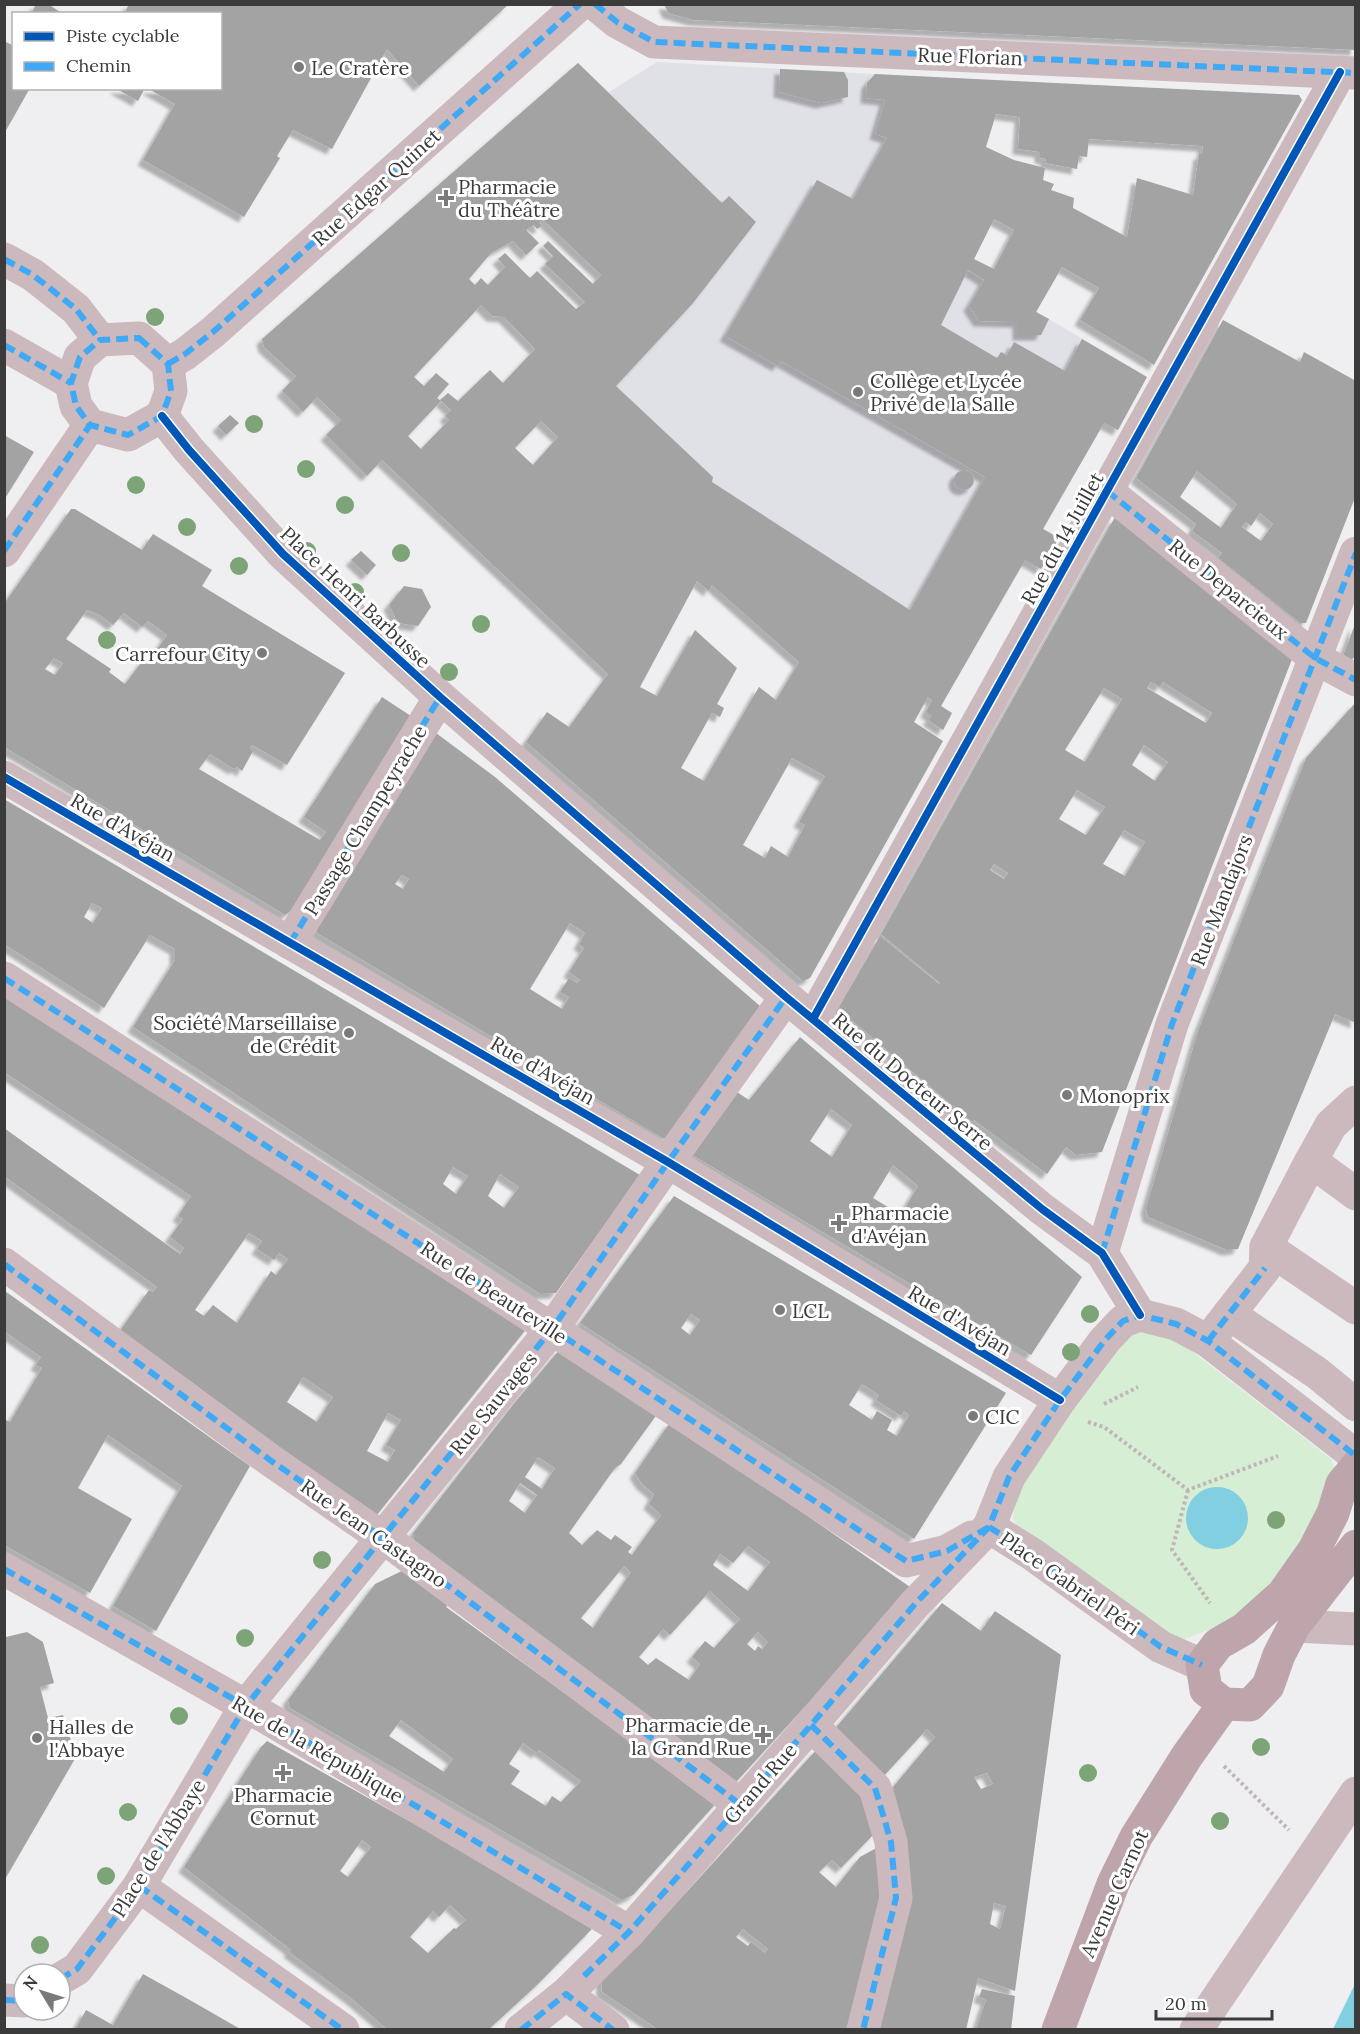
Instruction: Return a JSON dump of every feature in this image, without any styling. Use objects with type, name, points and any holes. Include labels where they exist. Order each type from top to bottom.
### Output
[{"type":"main road","points":[[1356,1467],[1342,1484],[1332,1513],[1314,1551],[1283,1594],[1244,1629],[1218,1644],[1202,1665],[1206,1690],[1224,1704],[1250,1705],[1268,1686],[1294,1626],[1356,1546]]},
{"type":"main road","name":"Avenue Carnot","points":[[1058,2030],[1113,1884],[1136,1837],[1198,1740],[1224,1704]]},
{"type":"street","name":"Rue Edgar Quinet","points":[[168,364],[213,332],[580,4]]},
{"type":"street","name":"Rue Florian","points":[[595,4],[617,22],[654,42],[1348,72]]},
{"type":"street","name":"Rue du 14 Juillet","points":[[813,1020],[1107,490],[1348,72]]},
{"type":"street","points":[[4,259],[33,275],[76,309],[100,340]]},
{"type":"street","points":[[139,338],[168,364],[171,391],[162,416],[128,435],[90,425],[76,406],[71,383],[80,357],[100,340],[139,338]]},
{"type":"street","points":[[4,345],[71,383]]},
{"type":"street","name":"Place Henri Barbusse","points":[[162,416],[189,450],[283,554],[543,787]]},
{"type":"street","points":[[4,551],[90,425]]},
{"type":"street","name":"Rue Deparcieux","points":[[1107,490],[1315,658],[1356,680]]},
{"type":"street","name":"Rue Mandajors","points":[[1102,1253],[1172,1024],[1356,553]]},
{"type":"street","name":"Passage Champeyrache","points":[[290,943],[440,697]]},
{"type":"street","name":"Rue d'Avéjan","points":[[4,777],[668,1162],[1070,1410]]},
{"type":"street","name":"Rue du Docteur Serre","points":[[543,787],[813,1020],[1042,1209],[1102,1253],[1140,1315]]},
{"type":"street","name":"Rue de Beauteville","points":[[4,978],[552,1329],[906,1561],[946,1551],[989,1527]]},
{"type":"street","name":"Rue Sauvages","points":[[245,1707],[552,1329],[786,997]]},
{"type":"street","points":[[1208,1341],[1229,1314],[1266,1257],[1311,1161],[1331,1125],[1356,1102]]},
{"type":"street","points":[[1311,1161],[1356,1194]]},
{"type":"street","points":[[1266,1257],[1356,1308]]},
{"type":"street","name":"Rue Jean Castagno","points":[[4,1264],[270,1460],[383,1538],[741,1805]]},
{"type":"street","points":[[1229,1314],[1317,1373],[1356,1405]]},
{"type":"street","points":[[1140,1315],[1176,1324],[1208,1341],[1356,1456]]},
{"type":"street","name":"Place Gabriel Péri","points":[[1140,1315],[1123,1321],[1105,1340],[1070,1410],[1009,1477],[989,1527],[1032,1554],[1161,1647],[1202,1665]]},
{"type":"street","name":"Grand Rue","points":[[521,2030],[575,1985],[629,1932],[915,1604],[989,1527]]},
{"type":"street","name":"Rue de la République","points":[[4,1569],[629,1932]]},
{"type":"street","points":[[1294,1626],[1356,1629]]},
{"type":"street","name":"Place de l'Abbaye","points":[[72,1972],[77,1969],[139,1886],[245,1707]]},
{"type":"street","points":[[811,1725],[875,1788],[891,1842],[896,1898],[863,2030]]},
{"type":"street","points":[[1196,2030],[1356,1792]]},
{"type":"street","points":[[139,1886],[343,2030]]},
{"type":"street","points":[[575,1985],[613,2030]]},
{"type":"path","points":[[1070,1410],[1104,1427],[1188,1490]]},
{"type":"path","points":[[1188,1490],[1278,1456]]},
{"type":"path","points":[[1188,1490],[1172,1550],[1210,1603]]},
{"type":"path","points":[[1198,1740],[1314,1854]]},
{"type":"shaded area","name":"Collège et Lycée Privé de la Salle","points":[[657,62],[893,75],[875,134],[1011,185],[968,271],[1147,377],[1118,430],[1104,423],[1043,528],[1059,538],[1041,569],[1025,561],[941,706],[952,713],[943,730],[928,720],[931,716],[926,712],[932,700],[928,698],[914,722],[812,651],[799,662],[675,553],[465,537],[589,404],[702,231],[553,84],[578,63],[609,92]]},
{"type":"green space","points":[[1141,1331],[1166,1331],[1331,1459],[1337,1472],[1292,1558],[1245,1615],[1185,1639],[1173,1638],[1025,1538],[1013,1518],[1016,1487],[1122,1339]]},
{"type":"water","points":[[1211,1487],[1223,1487],[1239,1496],[1246,1506],[1248,1518],[1246,1530],[1239,1540],[1223,1549],[1211,1549],[1200,1544],[1191,1535],[1186,1524],[1186,1512],[1191,1501],[1200,1492]]},
{"type":"water","points":[[1355,1984],[1355,2029],[1333,2029]]},
{"type":"building","points":[[36,4],[48,4],[60,12],[32,12]]},
{"type":"building","name":"Le Cratère","points":[[129,4],[509,4],[419,86],[387,49],[332,149],[293,130],[277,156],[280,158],[244,217],[143,160],[175,104],[150,90],[222,90],[222,12],[125,12]]},
{"type":"building","points":[[664,4],[1356,4],[1356,50],[693,20],[668,13]]},
{"type":"building","points":[[4,41],[12,45],[12,90],[29,90],[4,134]]},
{"type":"building","points":[[578,63],[722,203],[729,196],[756,222],[693,303],[616,386],[713,477],[712,482],[910,610],[985,477],[781,361],[778,366],[725,336],[817,180],[853,199],[887,138],[875,134],[885,100],[866,98],[867,83],[875,74],[1299,95],[1302,100],[1154,365],[1080,320],[1099,288],[1062,267],[1036,312],[1049,319],[1041,335],[1018,335],[1018,322],[979,321],[969,306],[984,280],[968,270],[941,325],[997,358],[1001,352],[1007,355],[1014,342],[1065,371],[1082,339],[1147,377],[1118,430],[1104,423],[1043,529],[1059,538],[1041,569],[1025,560],[941,706],[952,713],[943,730],[928,720],[932,716],[926,712],[932,700],[928,697],[914,722],[943,741],[810,978],[803,981],[526,742],[547,712],[569,727],[608,674],[382,460],[367,476],[326,435],[341,420],[317,397],[303,412],[282,391],[296,376],[264,347],[262,339]],"holes":[[[996,114],[1020,117],[1018,149],[1040,152],[1040,158],[1046,159],[1045,163],[1077,169],[1079,156],[1087,157],[1089,139],[1203,146],[1202,154],[1199,154],[1193,195],[1137,178],[1127,237],[1073,208],[1074,198],[1051,190],[1054,184],[1043,180],[1045,168],[1014,160],[986,147]],[[994,219],[1014,230],[994,269],[974,259]],[[543,220],[601,275],[593,284],[548,241],[543,246],[553,256],[545,264],[585,302],[576,309],[537,271],[530,278],[505,253],[498,259],[505,267],[488,285],[481,278],[475,285],[469,279],[491,253],[513,241],[526,255],[539,243],[526,230],[534,225],[537,229],[542,226],[539,222]],[[481,305],[492,316],[504,317],[535,349],[503,383],[490,370],[458,401],[448,393],[440,400],[451,410],[445,416],[449,420],[421,449],[408,436],[441,401],[437,398],[449,384],[436,373],[424,386],[414,377]],[[541,421],[558,437],[533,465],[515,448]],[[697,581],[709,591],[712,585],[799,662],[776,700],[759,687],[704,781],[681,768],[712,713],[720,717],[724,708],[717,704],[737,668],[695,630],[657,696],[640,687]],[[792,758],[825,776],[799,822],[805,825],[788,857],[771,846],[765,858],[743,845]]]},
{"type":"building","points":[[780,69],[844,72],[848,80],[848,97],[821,103],[779,92]]},
{"type":"building","points":[[119,90],[144,90],[138,101]]},
{"type":"building","points":[[1223,320],[1300,362],[1304,352],[1356,381],[1356,495],[1306,623],[1300,623],[1218,558],[1222,553],[1192,531],[1196,524],[1136,478]],"holes":[[[1197,471],[1237,504],[1221,528],[1180,497]],[[1260,513],[1273,524],[1261,541],[1242,527],[1246,522],[1251,526]]]},
{"type":"building","points":[[230,415],[239,423],[226,435],[218,426]]},
{"type":"building","points":[[4,435],[34,452],[4,500]]},
{"type":"building","points":[[964,470],[971,473],[974,480],[971,487],[964,490],[957,487],[954,480],[957,473]]},
{"type":"building","points":[[71,509],[75,509],[142,550],[153,534],[212,570],[202,586],[345,673],[287,765],[252,745],[250,748],[253,751],[242,771],[237,767],[234,769],[210,754],[199,769],[320,840],[326,832],[304,817],[382,697],[417,720],[301,903],[285,915],[4,747],[4,604]],"holes":[[[87,610],[100,615],[113,625],[124,613],[142,627],[148,621],[167,635],[149,661],[144,659],[125,684],[109,672],[111,669],[66,639]],[[54,658],[63,663],[55,675],[45,669]]]},
{"type":"building","points":[[1115,517],[1294,654],[1102,1152],[1076,1155],[1066,1147],[1047,1174],[974,1120],[972,1122],[844,1014],[839,1007],[880,936],[940,983],[881,934]],"holes":[[[1151,682],[1160,687],[1163,682],[1212,713],[1206,723],[1147,688]],[[1104,688],[1122,699],[1085,762],[1065,750]],[[1144,745],[1168,762],[1155,781],[1132,765]],[[1077,790],[1105,807],[1086,835],[1059,819]],[[1124,830],[1145,842],[1125,876],[1103,864]],[[994,864],[1008,873],[1004,879],[990,870]]]},
{"type":"building","points":[[361,551],[376,565],[367,575],[351,560]]},
{"type":"building","points":[[404,586],[422,589],[431,607],[418,626],[398,623],[389,605]]},
{"type":"building","points":[[1355,624],[1356,655],[1349,663],[1343,656]]},
{"type":"building","points":[[1356,702],[1356,1023],[1335,1014],[1238,1249],[1227,1250],[1148,1217],[1146,1208],[1198,1031],[1306,758]]},
{"type":"building","points":[[432,730],[495,777],[760,1006],[673,1130],[664,1139],[317,933],[312,915]],"holes":[[[402,875],[409,879],[403,889],[395,884]],[[570,923],[585,933],[579,944],[584,948],[569,972],[580,980],[577,983],[569,978],[560,992],[569,997],[562,1009],[530,989]]]},
{"type":"building","points":[[4,799],[640,1175],[556,1293],[540,1294],[133,1027],[175,960],[175,949],[150,935],[104,1008],[4,944]],"holes":[[[92,903],[102,908],[93,923],[84,917]],[[453,1167],[468,1176],[456,1194],[443,1184]],[[500,1174],[519,1187],[504,1208],[488,1196]]]},
{"type":"building","points":[[4,996],[528,1327],[372,1521],[116,1336],[149,1290],[153,1292],[157,1287],[4,1176],[4,1128],[180,1254],[184,1248],[170,1237],[183,1219],[178,1216],[191,1196],[4,1072]],"holes":[[[249,1233],[262,1241],[257,1249],[274,1260],[279,1253],[288,1259],[276,1275],[271,1271],[237,1323],[213,1305],[204,1316],[195,1310]],[[303,1377],[333,1397],[317,1422],[287,1402]],[[388,1413],[401,1420],[386,1445],[395,1450],[388,1462],[367,1451]]]},
{"type":"building","points":[[800,1037],[1082,1277],[1031,1355],[687,1152],[728,1086],[749,1100]],"holes":[[[831,1109],[852,1125],[832,1157],[810,1141]],[[893,1165],[918,1186],[901,1215],[873,1198]]]},
{"type":"building","points":[[674,1196],[1006,1393],[914,1539],[580,1323]],"holes":[[[691,1314],[700,1320],[690,1335],[681,1328]],[[862,1384],[879,1395],[876,1400],[901,1416],[904,1411],[909,1415],[897,1436],[887,1430],[892,1420],[877,1411],[872,1420],[849,1405]]]},
{"type":"building","points":[[5,1291],[250,1466],[156,1631],[113,1606],[182,1486],[108,1435],[78,1488],[132,1519],[90,1593],[4,1545],[4,1419],[10,1422],[42,1368],[36,1365],[41,1357],[5,1332]]},
{"type":"building","points":[[561,1348],[658,1413],[569,1533],[582,1545],[597,1530],[611,1540],[615,1535],[632,1547],[628,1552],[632,1555],[661,1515],[649,1504],[654,1494],[642,1484],[635,1473],[671,1421],[910,1587],[737,1781],[729,1782],[415,1549],[413,1533],[516,1401]],"holes":[[[538,1457],[555,1468],[542,1489],[525,1477]],[[520,1483],[537,1495],[525,1513],[509,1501]],[[748,1546],[770,1562],[748,1591],[713,1565],[720,1554],[733,1563]],[[624,1566],[631,1572],[593,1628],[581,1618]],[[710,1591],[740,1619],[714,1648],[705,1641],[692,1657],[700,1664],[689,1680],[656,1658],[648,1665],[639,1657],[663,1629],[670,1635]],[[758,1632],[768,1642],[762,1649],[758,1646],[755,1651],[747,1644]]]},
{"type":"building","points":[[410,1567],[452,1599],[446,1607],[573,1699],[720,1799],[633,1895],[622,1900],[290,1708],[288,1700],[375,1584]],"holes":[[[401,1720],[453,1759],[444,1772],[389,1736]],[[523,1743],[537,1753],[539,1750],[581,1781],[561,1802],[552,1796],[546,1806],[511,1784],[520,1771],[509,1764]]]},
{"type":"building","points":[[942,1603],[981,1631],[995,1611],[1061,1655],[1015,1991],[978,1978],[966,2030],[877,2030],[904,1830],[893,1787],[935,1737],[927,1729],[882,1778],[833,1731]],"holes":[[[987,1773],[993,1784],[981,1789],[974,1777]],[[994,1903],[1006,1906],[1000,1929],[990,1924]]]},
{"type":"building","name":"Halles de l'Abbaye","points":[[27,1632],[43,1642],[54,1683],[40,1687],[48,1718],[63,1715],[76,1757],[4,1881],[4,1640],[6,1637]]},
{"type":"building","points":[[267,1741],[427,1831],[592,1929],[537,1985],[488,2030],[388,2030],[352,1999],[289,1952],[291,1950],[184,1867]],"holes":[[[362,1840],[371,1847],[348,1877],[340,1871]],[[450,1905],[466,1920],[456,1929],[454,1928],[428,1953],[410,1937],[433,1911],[439,1917]]]},
{"type":"building","points":[[818,1748],[862,1792],[875,1833],[841,1868],[832,1860],[819,1872],[836,1887],[860,1857],[880,1846],[879,1900],[848,2030],[659,2030],[602,1992],[601,1977],[662,1919]],"holes":[[[743,1929],[768,1949],[765,1953],[751,1942],[748,1946],[736,1937]]]},
{"type":"building","points":[[143,1974],[242,2030],[75,2030],[86,2010],[113,2025]]},
{"type":"building","points":[[982,1989],[1015,1996],[1011,2030],[976,2030],[986,2000],[979,1997]]},
{"type":"marked path","points":[[168,364],[213,332],[580,4]]},
{"type":"marked path","points":[[595,4],[617,22],[654,42],[1356,73]]},
{"type":"marked path","points":[[4,259],[33,275],[76,309],[100,340]]},
{"type":"marked path","points":[[139,338],[168,364],[171,391],[162,416],[128,435],[90,425],[76,406],[71,383],[80,357],[100,340],[139,338]]},
{"type":"marked path","points":[[4,345],[71,383]]},
{"type":"marked path","points":[[4,551],[90,425]]},
{"type":"marked path","points":[[1107,491],[1315,658],[1356,680]]},
{"type":"marked path","points":[[1102,1253],[1172,1024],[1356,553]]},
{"type":"marked path","points":[[290,943],[440,697]]},
{"type":"marked path","points":[[4,978],[552,1329],[906,1561],[947,1551],[989,1527]]},
{"type":"marked path","points":[[72,1972],[77,1969],[139,1886],[245,1707],[552,1329],[786,997]]},
{"type":"marked path","points":[[4,1264],[270,1460],[399,1549],[741,1805]]},
{"type":"marked path","points":[[1208,1341],[1265,1268]]},
{"type":"marked path","points":[[584,1976],[629,1932],[915,1604],[989,1527],[1009,1477],[1060,1400],[1105,1340],[1123,1321],[1140,1315],[1176,1324],[1208,1341],[1356,1456]]},
{"type":"marked path","points":[[989,1527],[1032,1554],[1161,1647],[1202,1665]]},
{"type":"marked path","points":[[4,1569],[267,1718],[629,1932]]},
{"type":"marked path","points":[[811,1725],[875,1788],[891,1842],[896,1898],[863,2030]]},
{"type":"marked path","points":[[139,1886],[343,2030]]},
{"type":"marked path","points":[[521,2030],[566,1994],[613,2030]]},
{"type":"marked path","points":[[4,2000],[12,2000]]},
{"type":"cycle path","points":[[813,1019],[1340,72]]},
{"type":"cycle path","points":[[162,416],[189,450],[283,554],[440,697],[786,997],[1042,1209],[1102,1253],[1140,1315]]},
{"type":"cycle path","points":[[4,777],[668,1162],[1060,1400]]},
{"type":"place","name":"Le Cratère","points":[[299,67]]},
{"type":"place","name":"Pharmacie du Théâtre","points":[[446,198]]},
{"type":"place","name":"Collège et Lycée Privé de la Salle","points":[[858,392]]},
{"type":"place","name":"Carrefour City","points":[[262,653]]},
{"type":"place","name":"Société Marseillaise de Crédit","points":[[349,1033]]},
{"type":"place","name":"Monoprix","points":[[1067,1095]]},
{"type":"place","name":"Pharmacie d'Avéjan","points":[[839,1223]]},
{"type":"place","name":"LCL","points":[[780,1310]]},
{"type":"place","name":"CIC","points":[[973,1416]]},
{"type":"place","name":"Pharmacie de la Grand Rue","points":[[763,1735]]},
{"type":"place","name":"Halles de l'Abbaye","points":[[37,1738]]},
{"type":"place","name":"Pharmacie Cornut","points":[[283,1773]]}]
